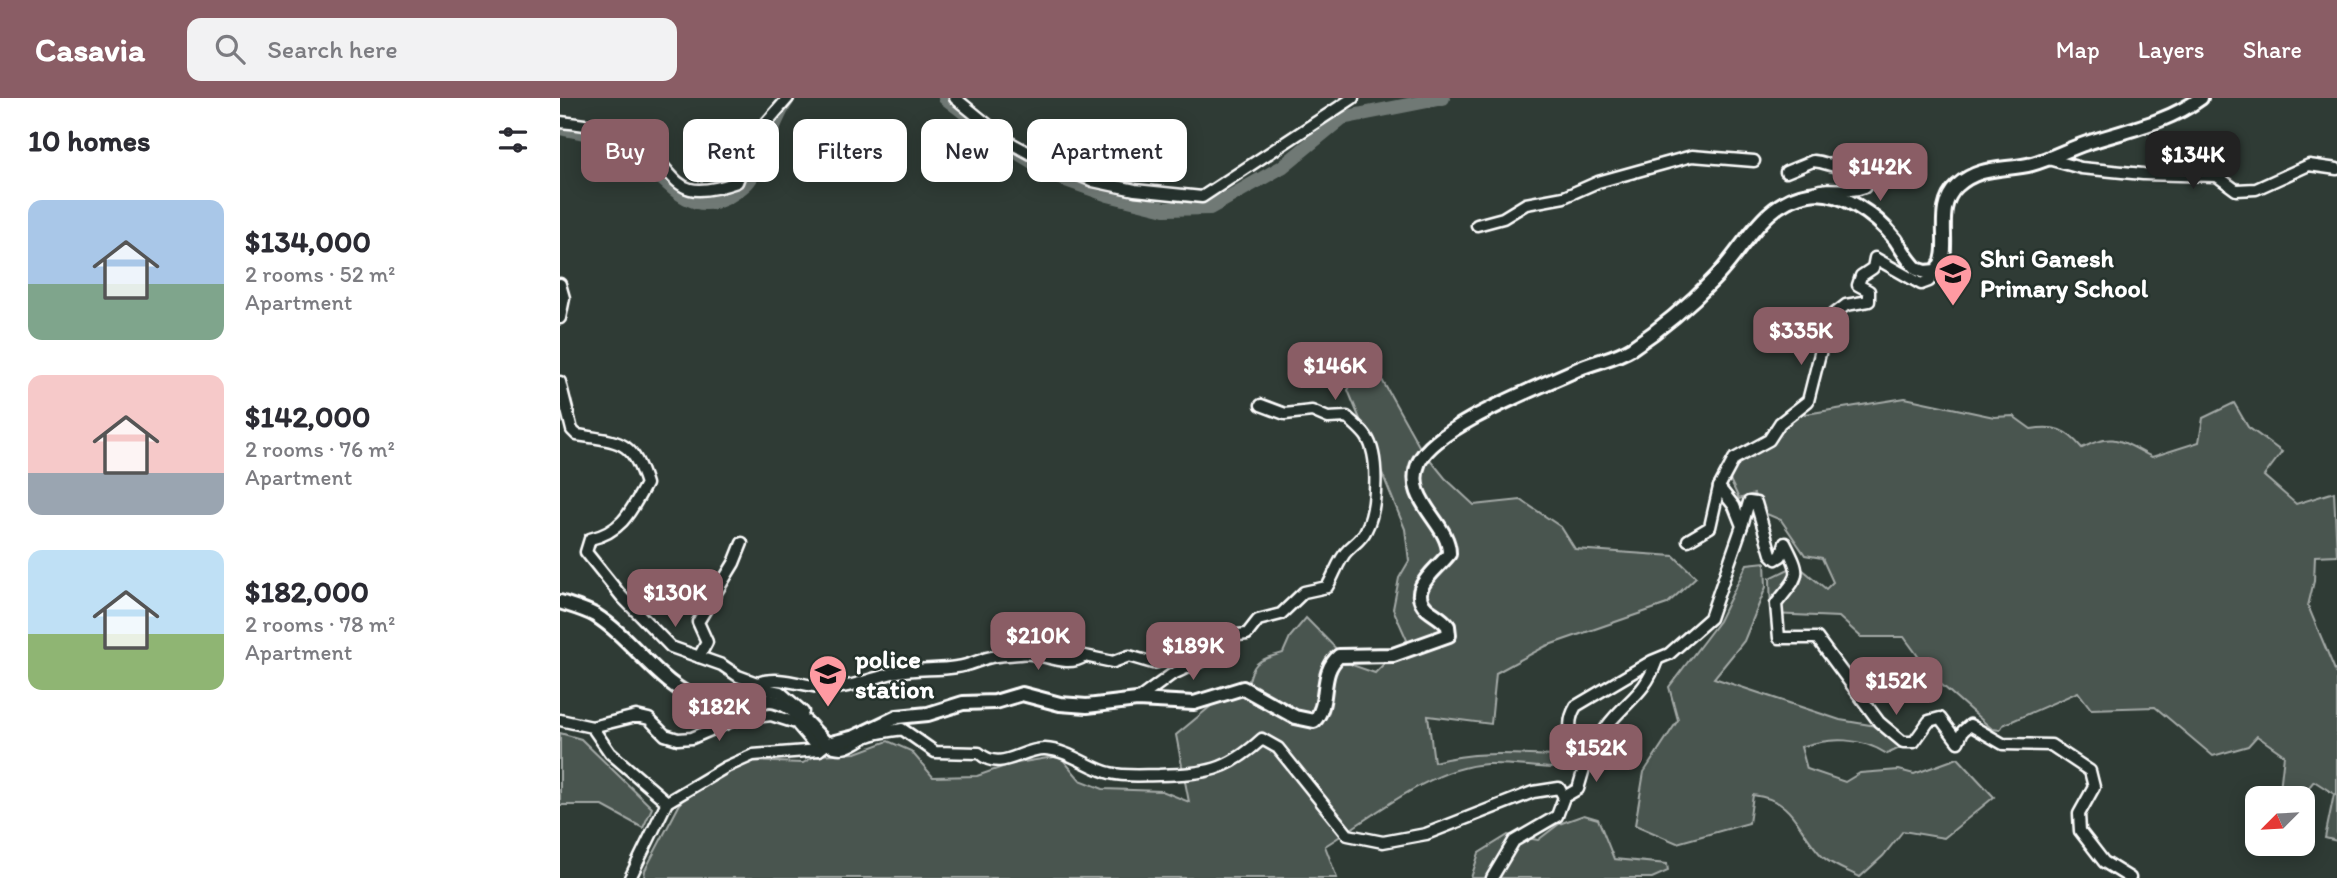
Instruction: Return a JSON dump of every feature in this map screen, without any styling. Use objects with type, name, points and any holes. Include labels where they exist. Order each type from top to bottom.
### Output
[{"type":"main road","points":[[560,602],[596,616],[618,633],[667,681],[705,703],[778,703],[810,727],[823,747],[855,737],[897,717],[928,714],[963,703],[995,702],[1022,694],[1072,706],[1137,700],[1194,703],[1243,688],[1295,717],[1314,721],[1322,707],[1329,668],[1339,656],[1382,657],[1446,638],[1450,632],[1448,626],[1425,607],[1419,593],[1421,585],[1449,554],[1447,541],[1423,507],[1419,496],[1417,469],[1427,450],[1483,414],[1580,368],[1613,359],[1651,335],[1671,321],[1714,280],[1775,207],[1811,193],[1840,197],[1881,225],[1917,269],[1936,271],[1942,261],[1945,204],[1955,188],[1968,177],[1984,170],[2048,159],[2089,142],[2164,119],[2201,98]]},
{"type":"street","points":[[560,122],[590,124],[637,142],[681,187],[698,192],[715,190],[737,182],[755,136],[788,98]]},
{"type":"street","points":[[955,98],[1009,142],[1038,158],[1093,181],[1135,190],[1202,197],[1353,98]]},
{"type":"street","points":[[1477,225],[1503,218],[1526,204],[1563,197],[1598,181],[1692,156],[1754,161]]},
{"type":"street","points":[[2048,159],[2081,168],[2143,174],[2217,176],[2236,190],[2256,189],[2309,165],[2337,169]]},
{"type":"street","points":[[1786,172],[1813,161],[1820,162],[1856,172],[1866,187],[1839,190],[1825,187],[1811,193]]},
{"type":"street","points":[[1688,540],[1710,527],[1719,487],[1734,459],[1769,440],[1780,423],[1808,401],[1829,318],[1846,305],[1870,301],[1870,291],[1858,285],[1861,276],[1873,268],[1875,258],[1921,284],[1929,281],[1936,271]]},
{"type":"street","points":[[560,284],[564,298],[560,318]]},
{"type":"street","points":[[560,382],[572,430],[577,435],[621,442],[639,461],[646,484],[631,513],[607,535],[590,539],[586,552],[659,636],[671,647],[757,682],[785,679],[797,685],[807,683],[829,688],[919,667],[957,667],[990,657],[1031,652],[1040,657],[1076,662],[1086,656],[1113,662],[1129,656],[1153,663],[1162,661],[1167,654],[1179,649],[1195,651],[1224,643],[1238,635],[1247,635],[1258,620],[1281,614],[1304,592],[1327,587],[1348,550],[1363,535],[1373,506],[1376,472],[1373,449],[1366,436],[1347,417],[1328,418],[1312,411],[1285,414],[1261,405]]},
{"type":"street","points":[[1719,487],[1734,506],[1742,526]]},
{"type":"street","points":[[1492,878],[1514,841],[1557,816],[1564,797],[1578,789],[1587,758],[1581,741],[1576,738],[1570,726],[1571,714],[1576,706],[1676,649],[1710,618],[1749,502],[1756,503],[1771,554],[1776,559],[1782,556],[1785,543],[1798,568],[1798,574],[1776,604],[1779,638],[1817,638],[1879,722],[1903,742],[1914,741],[1929,721],[1940,718],[1958,743],[1963,731],[1970,725],[2003,744],[2051,745],[2090,771],[2094,786],[2079,814],[2080,831],[2104,862],[2130,878]]},
{"type":"street","points":[[699,657],[706,642],[698,622],[734,563],[741,544]]},
{"type":"street","points":[[1137,700],[1171,676],[1214,655],[1224,643]]},
{"type":"street","points":[[1585,754],[1595,746],[1610,722],[1643,690],[1657,660]]},
{"type":"street","points":[[757,682],[761,688],[780,692],[807,715],[810,727]]},
{"type":"street","points":[[560,720],[592,727],[636,716],[649,719],[665,735],[678,739],[692,738],[734,720],[771,715],[796,723],[823,747]]},
{"type":"street","points":[[592,727],[610,753],[667,802]]},
{"type":"street","points":[[631,878],[667,802],[726,767],[753,755],[823,747],[836,750],[849,748],[869,736],[902,729],[935,752],[979,752],[988,760],[999,761],[1043,749],[1089,763],[1108,773],[1133,776],[1197,774],[1220,768],[1241,758],[1262,739],[1278,747],[1315,790],[1348,835],[1382,842],[1426,834],[1546,788],[1559,788],[1564,797]]},
{"type":"shaded area","points":[[1368,355],[1419,446],[1445,478],[1474,505],[1521,500],[1561,527],[1575,549],[1674,556],[1696,577],[1667,604],[1546,646],[1496,673],[1491,724],[1428,716],[1434,762],[1478,755],[1553,756],[1552,768],[1487,764],[1466,767],[1424,784],[1325,846],[1337,878],[644,878],[645,870],[682,800],[700,784],[748,761],[803,763],[817,755],[856,753],[888,741],[911,751],[933,777],[977,776],[1011,764],[1060,756],[1080,780],[1103,789],[1162,791],[1189,802],[1176,735],[1217,701],[1247,689],[1251,673],[1257,664],[1283,653],[1290,637],[1306,618],[1352,665],[1375,673],[1407,640],[1393,609],[1399,578],[1409,561],[1405,529],[1348,390]]},
{"type":"shaded area","points":[[1905,398],[1994,417],[2013,416],[2031,429],[2059,430],[2071,436],[2082,448],[2102,440],[2118,440],[2152,457],[2199,442],[2203,418],[2234,403],[2248,427],[2282,452],[2264,476],[2296,504],[2334,492],[2337,555],[2315,556],[2314,581],[2308,606],[2337,675],[2337,841],[2325,838],[2334,794],[2314,781],[2310,786],[2280,786],[2284,755],[2257,736],[2248,746],[2213,756],[2155,707],[2091,709],[2078,692],[2003,725],[2000,730],[1992,729],[1934,678],[1904,637],[1861,637],[1839,617],[1771,614],[1770,578],[1797,565],[1826,589],[1833,582],[1822,558],[1805,555],[1781,520],[1762,512],[1754,494],[1739,499],[1725,469],[1800,415]]},
{"type":"shaded area","points":[[1765,562],[1766,587],[1744,641],[1714,678],[1840,720],[1876,726],[1904,746],[1887,754],[1867,744],[1845,740],[1823,741],[1801,747],[1807,769],[1845,782],[1860,773],[1899,770],[1914,774],[1958,758],[1994,797],[1944,838],[1903,831],[1883,856],[1860,877],[1825,859],[1786,809],[1767,798],[1753,795],[1749,823],[1677,843],[1635,825],[1644,772],[1678,720],[1669,687],[1719,621],[1747,564]]},
{"type":"shaded area","points":[[560,733],[581,739],[652,808],[643,828],[601,805],[560,805]]},
{"type":"shaded area","points":[[1584,815],[1598,819],[1614,859],[1667,864],[1668,871],[1652,878],[1471,878],[1479,853],[1508,835],[1538,840],[1559,824]]},
{"type":"waterway","points":[[945,98],[1013,150],[1057,177],[1108,195],[1165,209],[1210,208],[1282,167],[1342,118],[1443,98]]},
{"type":"waterway","points":[[560,128],[617,143],[634,153],[677,192],[692,200],[708,203],[726,198],[752,177],[787,101]]},
{"type":"place","name":"Shri Ganesh Primary School","points":[[1953,307]]},
{"type":"place","name":"police station","points":[[828,708]]}]
